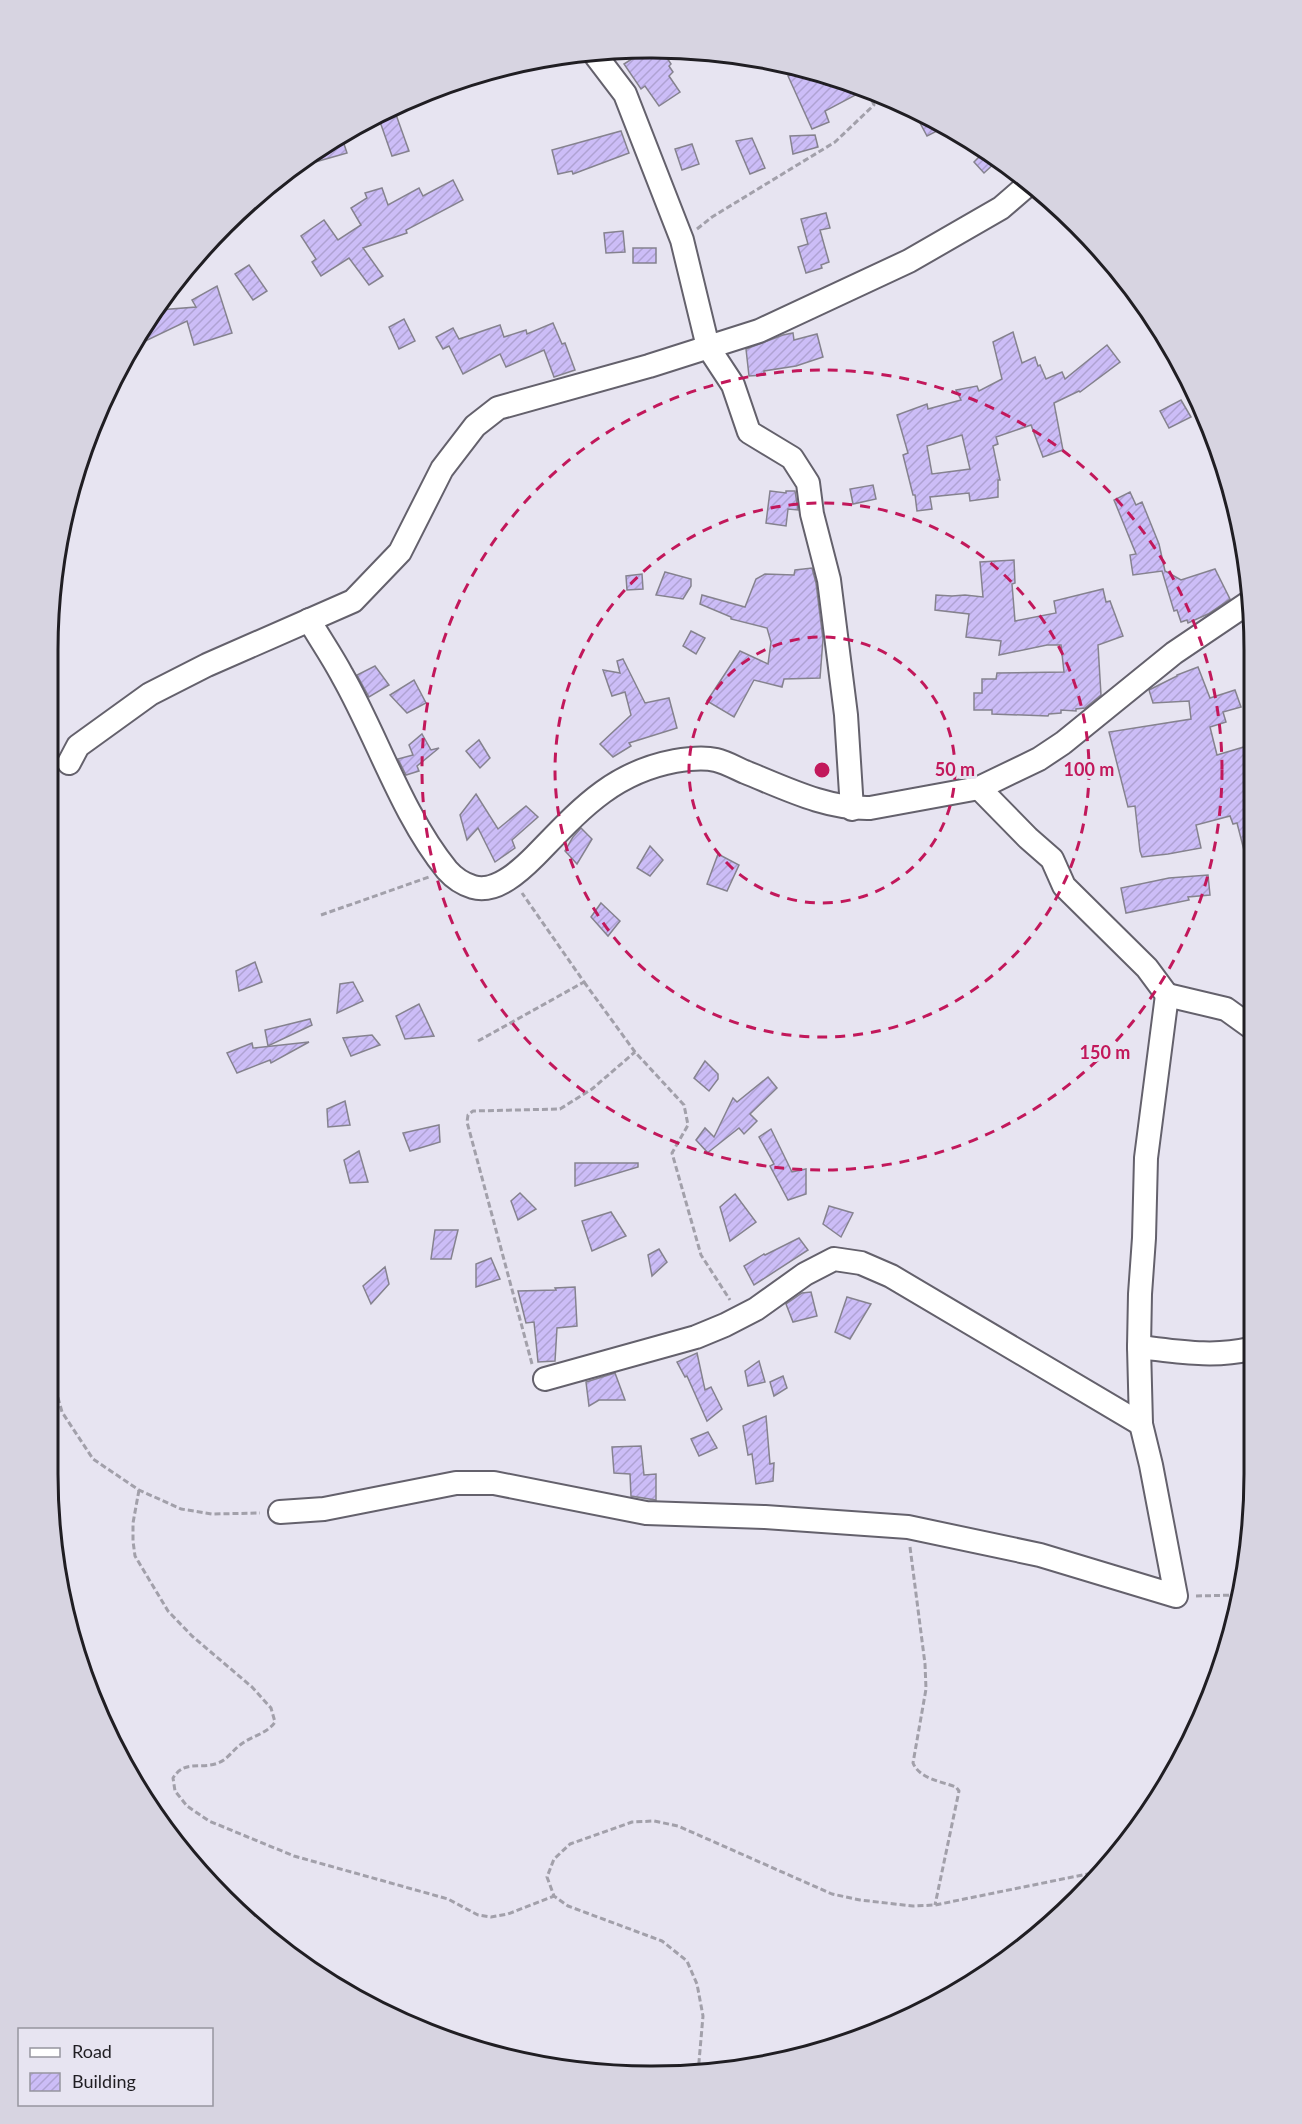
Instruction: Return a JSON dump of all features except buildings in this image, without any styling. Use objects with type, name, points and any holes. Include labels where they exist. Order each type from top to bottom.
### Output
[{"type":"street","points":[[600,61],[625,94],[682,240],[708,346],[733,385],[749,432],[792,458],[808,483],[812,514],[829,580],[846,715],[852,809]]},
{"type":"street","points":[[69,764],[78,746],[150,694],[207,665],[353,601],[400,552],[442,469],[476,426],[498,408],[649,366],[759,331],[909,261],[1001,208],[1022,190]]},
{"type":"street","points":[[309,620],[342,675],[403,798],[448,871],[459,881],[476,888],[494,885],[518,873],[582,808],[605,789],[640,770],[674,761],[715,759],[815,800],[852,809],[870,808],[979,788],[1039,759],[1063,743],[1174,653],[1242,607]]},
{"type":"street","points":[[979,788],[1052,859],[1064,886],[1148,968],[1167,995],[1226,1009],[1244,1022]]},
{"type":"street","points":[[280,1512],[324,1509],[456,1483],[494,1483],[646,1513],[765,1517],[908,1527],[1040,1555],[1176,1596],[1141,1424],[1139,1347],[1146,1158],[1167,995]]},
{"type":"street","points":[[544,1379],[696,1337],[756,1309],[805,1274],[834,1259],[861,1263],[891,1276],[1141,1424]]},
{"type":"street","points":[[1139,1347],[1213,1355],[1244,1350]]},
{"type":"path","points":[[682,240],[712,217],[835,142],[874,105],[873,102]]},
{"type":"path","points":[[321,915],[448,871]]},
{"type":"path","points":[[510,877],[635,1052],[684,1105],[688,1125],[672,1153],[701,1255],[741,1317]]},
{"type":"path","points":[[478,1041],[584,982]]},
{"type":"path","points":[[544,1379],[538,1375],[533,1366],[467,1122],[468,1115],[473,1111],[560,1109],[592,1089],[635,1052]]},
{"type":"path","points":[[58,1398],[62,1412],[93,1459],[139,1491],[181,1509],[212,1514],[280,1512]]},
{"type":"path","points":[[139,1491],[133,1523],[135,1556],[168,1611],[192,1636],[252,1687],[271,1708],[275,1722],[270,1728],[241,1744],[221,1762],[204,1767],[188,1766],[178,1770],[173,1778],[175,1791],[187,1806],[209,1821],[294,1856],[448,1899],[478,1915],[490,1917],[508,1914],[554,1896]]},
{"type":"path","points":[[908,1527],[925,1681],[913,1763],[916,1771],[956,1787],[959,1791],[935,1905]]},
{"type":"path","points":[[1176,1596],[1231,1595]]},
{"type":"path","points":[[699,2063],[703,2016],[697,1984],[687,1961],[662,1941],[568,1906],[554,1896],[547,1878],[554,1859],[570,1844],[632,1822],[654,1821],[678,1826],[832,1894],[860,1900],[913,1906],[935,1905],[1086,1875]]}]
